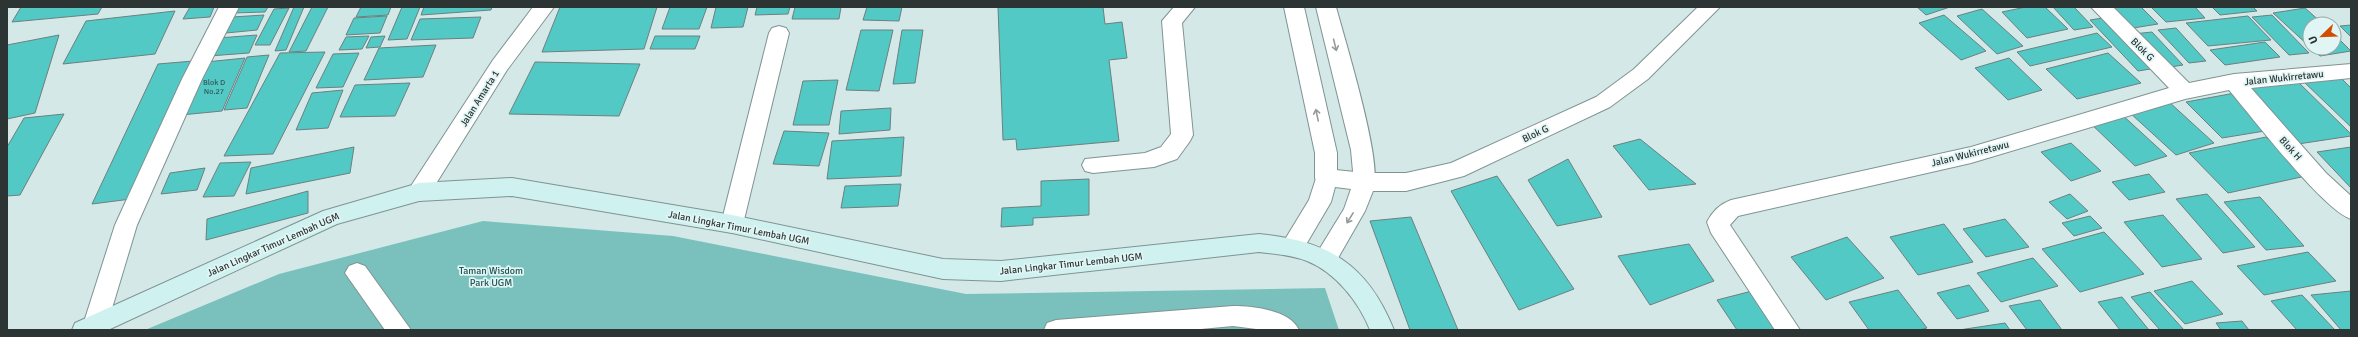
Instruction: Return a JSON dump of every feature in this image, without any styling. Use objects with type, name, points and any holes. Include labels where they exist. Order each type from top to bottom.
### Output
[{"type":"street","points":[[90,327],[126,224],[192,79],[229,7]]},
{"type":"street","name":"Jalan Amarta 1","points":[[419,192],[500,65],[544,7]]},
{"type":"street","points":[[1093,165],[1146,161],[1169,152],[1182,135],[1172,21],[1185,7]]},
{"type":"street","points":[[1293,246],[1320,202],[1326,178],[1326,153],[1294,7]]},
{"type":"street","points":[[1326,7],[1362,150],[1365,182],[1354,211],[1326,258]]},
{"type":"street","name":"Blok G","points":[[1326,178],[1365,182],[1406,182],[1456,170],[1603,102],[1641,74],[1710,7]]},
{"type":"street","name":"Blok G","points":[[2102,7],[2185,90]]},
{"type":"street","points":[[732,224],[779,33]]},
{"type":"street","name":"Jalan Wukirretawu","points":[[1788,330],[1719,227],[1718,222],[1721,216],[1731,210],[1971,155],[2185,90],[2234,82],[2351,71]]},
{"type":"street","name":"Blok H","points":[[2234,82],[2318,179],[2351,210]]},
{"type":"street","name":"Jalan Lingkar Timur Lembah UGM","points":[[90,327],[332,217],[419,192],[512,188],[732,224],[943,269],[1001,271],[1259,244],[1293,246],[1326,258],[1350,278],[1376,316],[1382,330]]},
{"type":"street","points":[[357,273],[399,330]]},
{"type":"street","points":[[1056,330],[1214,318],[1233,314],[1254,316],[1273,322],[1287,330]]},
{"type":"green space","name":"Taman Wisdom Park UGM","points":[[483,221],[673,236],[966,294],[1325,288],[1339,330],[145,330],[279,274]]},
{"type":"building","points":[[21,7],[102,7],[98,14],[12,22]]},
{"type":"building","points":[[190,7],[214,7],[210,17],[183,19]]},
{"type":"building","points":[[237,7],[268,7],[265,12],[233,13]]},
{"type":"building","points":[[294,7],[304,7],[286,50],[275,51]]},
{"type":"building","points":[[312,7],[328,7],[306,51],[289,52]]},
{"type":"building","points":[[361,7],[391,7],[388,15],[356,17]]},
{"type":"building","points":[[402,7],[420,7],[407,39],[388,40]]},
{"type":"building","points":[[424,7],[492,7],[491,10],[421,15]]},
{"type":"building","points":[[560,7],[657,7],[644,49],[542,52]]},
{"type":"building","points":[[670,7],[707,7],[699,29],[662,29]]},
{"type":"building","points":[[716,7],[748,7],[743,27],[711,28]]},
{"type":"building","points":[[757,7],[790,7],[788,14],[755,15]]},
{"type":"building","points":[[795,7],[841,7],[839,19],[792,19]]},
{"type":"building","points":[[867,7],[902,7],[899,21],[863,20]]},
{"type":"building","points":[[998,7],[1103,7],[1105,24],[1122,22],[1127,58],[1109,60],[1119,141],[1017,150],[1016,139],[1003,140]]},
{"type":"building","points":[[1917,7],[1950,7],[1926,15]]},
{"type":"building","points":[[2026,7],[2045,7],[2068,29],[2027,38],[2002,12]]},
{"type":"building","points":[[2053,7],[2074,7],[2093,27],[2074,30]]},
{"type":"building","points":[[2107,7],[2141,7],[2158,24],[2127,29]]},
{"type":"building","points":[[2151,7],[2195,7],[2205,18],[2166,22]]},
{"type":"building","points":[[2212,7],[2253,7],[2257,11],[2220,15]]},
{"type":"building","points":[[289,8],[270,45],[255,45],[274,9]]},
{"type":"building","points":[[2305,8],[2314,16],[2302,16],[2302,40],[2273,13]]},
{"type":"building","points":[[1982,9],[2023,46],[1997,54],[1957,16]]},
{"type":"building","points":[[175,11],[155,54],[63,64],[86,21]]},
{"type":"building","points":[[264,15],[257,30],[226,33],[232,17]]},
{"type":"building","points":[[1944,15],[1986,51],[1961,60],[1919,23]]},
{"type":"building","points":[[2272,15],[2302,46],[2302,54],[2289,55],[2252,17]]},
{"type":"building","points":[[387,16],[380,33],[346,35],[354,18]]},
{"type":"building","points":[[2248,16],[2271,40],[2208,46],[2186,23]]},
{"type":"building","points":[[481,17],[473,38],[411,40],[420,19]]},
{"type":"building","points":[[2109,17],[2157,68],[2138,71],[2090,20]]},
{"type":"building","points":[[2351,25],[2351,37],[2342,28],[2342,26]]},
{"type":"building","points":[[2176,28],[2206,61],[2189,63],[2158,30]]},
{"type":"building","points":[[861,30],[893,30],[879,91],[846,90]]},
{"type":"building","points":[[902,30],[923,30],[915,83],[893,84]]},
{"type":"building","points":[[2152,32],[2183,65],[2164,68],[2133,34]]},
{"type":"building","points":[[2097,33],[2112,47],[2030,66],[2017,52]]},
{"type":"building","points":[[59,35],[35,113],[7,119],[7,45]]},
{"type":"building","points":[[257,35],[249,53],[209,56],[218,38]]},
{"type":"building","points":[[369,36],[362,49],[339,50],[346,37]]},
{"type":"building","points":[[385,36],[380,47],[366,48],[371,37]]},
{"type":"building","points":[[655,36],[700,36],[695,49],[650,49]]},
{"type":"building","points":[[2265,42],[2280,57],[2225,65],[2210,50]]},
{"type":"building","points":[[2342,42],[2351,51],[2342,52]]},
{"type":"building","points":[[436,45],[423,77],[364,80],[379,48]]},
{"type":"building","points":[[325,52],[273,154],[224,156],[280,53]]},
{"type":"building","points":[[359,53],[343,87],[316,88],[333,54]]},
{"type":"building","points":[[2108,53],[2141,83],[2077,99],[2046,69]]},
{"type":"building","points":[[269,55],[247,108],[224,110],[247,57]]},
{"type":"building","points":[[245,58],[222,111],[181,115],[206,62]]},
{"type":"building","points":[[2009,58],[2042,90],[2008,100],[1975,68]]},
{"type":"building","points":[[193,61],[131,199],[92,204],[158,64]]},
{"type":"building","points":[[535,62],[640,64],[619,116],[509,114]]},
{"type":"building","points":[[2339,76],[2351,88],[2351,127],[2304,82]]},
{"type":"building","points":[[2293,77],[2351,134],[2351,136],[2298,144],[2240,86]]},
{"type":"building","points":[[838,80],[829,125],[793,125],[803,81]]},
{"type":"building","points":[[410,83],[395,116],[340,117],[355,85]]},
{"type":"building","points":[[343,90],[328,128],[296,130],[312,93]]},
{"type":"building","points":[[2235,93],[2271,130],[2222,138],[2186,102]]},
{"type":"building","points":[[2168,101],[2214,143],[2176,155],[2130,113]]},
{"type":"building","points":[[891,108],[890,130],[839,134],[841,111]]},
{"type":"building","points":[[2119,112],[2167,156],[2135,166],[2088,121]]},
{"type":"building","points":[[64,114],[20,195],[7,196],[7,147],[24,118]]},
{"type":"building","points":[[784,131],[829,133],[819,166],[773,164]]},
{"type":"building","points":[[904,137],[901,176],[827,179],[832,141]]},
{"type":"building","points":[[2266,137],[2306,176],[2228,193],[2189,153]]},
{"type":"building","points":[[1640,139],[1696,184],[1649,190],[1613,146]]},
{"type":"building","points":[[2071,143],[2101,171],[2071,181],[2041,152]]},
{"type":"building","points":[[354,147],[350,173],[246,194],[251,168]]},
{"type":"building","points":[[2351,147],[2351,188],[2317,152]]},
{"type":"building","points":[[1568,159],[1602,217],[1557,226],[1528,180]]},
{"type":"building","points":[[251,162],[234,196],[203,197],[220,163]]},
{"type":"building","points":[[205,168],[197,190],[161,194],[170,173]]},
{"type":"building","points":[[2149,174],[2165,192],[2129,200],[2112,182]]},
{"type":"building","points":[[1497,176],[1574,289],[1519,310],[1451,191]]},
{"type":"building","points":[[1089,179],[1089,215],[1033,218],[1033,225],[1001,227],[1002,208],[1041,206],[1041,181]]},
{"type":"building","points":[[901,184],[898,206],[841,208],[845,186]]},
{"type":"building","points":[[308,191],[308,213],[206,240],[207,219]]},
{"type":"building","points":[[2070,194],[2088,211],[2067,219],[2049,202]]},
{"type":"building","points":[[2207,194],[2255,247],[2223,253],[2176,199]]},
{"type":"building","points":[[2260,197],[2304,246],[2266,250],[2224,202]]},
{"type":"building","points":[[2163,215],[2202,259],[2162,267],[2124,222]]},
{"type":"building","points":[[2090,216],[2102,228],[2074,236],[2062,223]]},
{"type":"building","points":[[1411,217],[1458,330],[1410,330],[1370,221]]},
{"type":"building","points":[[2005,219],[2029,247],[1986,257],[1963,229]]},
{"type":"building","points":[[1944,224],[1973,262],[1918,275],[1890,237]]},
{"type":"building","points":[[2104,232],[2144,274],[2080,292],[2042,249]]},
{"type":"building","points":[[1847,237],[1884,278],[1826,300],[1791,257]]},
{"type":"building","points":[[1689,244],[1714,281],[1650,305],[1618,256]]},
{"type":"building","points":[[2308,252],[2336,281],[2264,295],[2237,266]]},
{"type":"building","points":[[2033,258],[2058,286],[2001,302],[1977,273]]},
{"type":"building","points":[[2192,281],[2223,314],[2185,324],[2154,291]]},
{"type":"building","points":[[1969,285],[1989,311],[1957,319],[1937,293]]},
{"type":"building","points":[[1898,290],[1927,328],[1919,330],[1869,330],[1849,302]]},
{"type":"building","points":[[1752,291],[1778,330],[1737,330],[1717,300]]},
{"type":"building","points":[[2351,291],[2351,330],[2341,330],[2311,295]]},
{"type":"building","points":[[2150,292],[2184,330],[2160,330],[2131,297]]},
{"type":"building","points":[[2302,295],[2335,330],[2297,330],[2271,301]]},
{"type":"building","points":[[2122,297],[2149,330],[2120,330],[2098,302]]},
{"type":"building","points":[[2040,300],[2062,330],[2027,330],[2009,306]]},
{"type":"building","points":[[2242,321],[2249,330],[2221,330],[2216,323]]},
{"type":"building","points":[[2005,323],[2010,330],[1959,330]]}]
